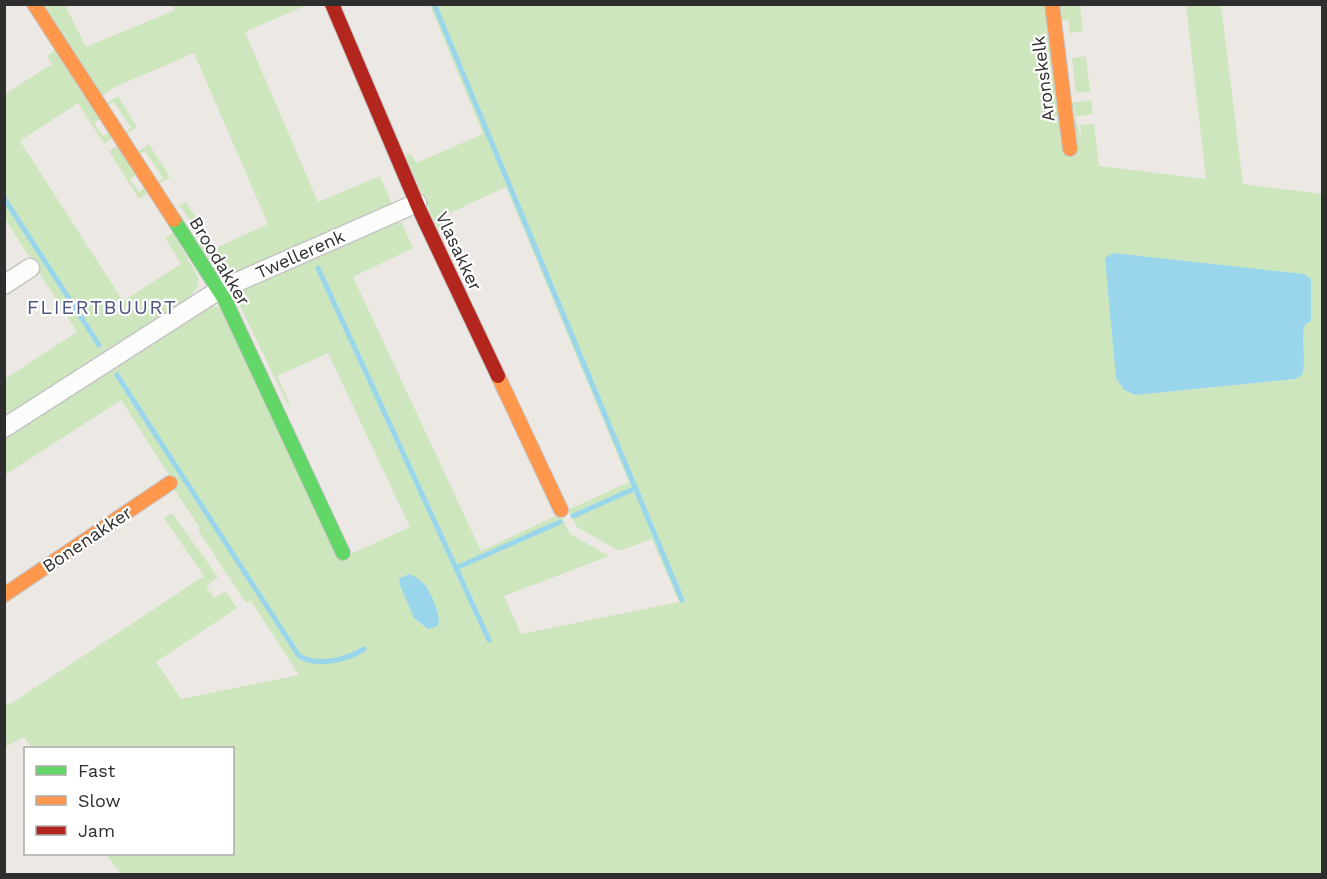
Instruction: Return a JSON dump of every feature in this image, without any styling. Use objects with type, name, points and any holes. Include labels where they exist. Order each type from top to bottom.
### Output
[{"type":"street","name":"Broodakker","points":[[34,4],[230,308],[343,553]]},
{"type":"street","name":"Vlasakker","points":[[332,4],[417,203],[561,510]]},
{"type":"street","name":"Aronskelk","points":[[1052,4],[1070,149]]},
{"type":"street","name":"Twellerenk","points":[[4,428],[219,290],[417,203]]},
{"type":"street","points":[[4,285],[30,268]]},
{"type":"street","name":"Bonenakker","points":[[4,596],[170,483]]},
{"type":"green space","points":[[43,5],[65,5],[86,47],[175,10],[173,5],[307,5],[245,32],[318,202],[380,176],[393,206],[233,276],[222,275],[199,246],[210,239],[216,248],[268,224],[194,53],[113,88],[102,96]]},
{"type":"green space","points":[[430,5],[1046,5],[1082,142],[1080,125],[1094,124],[1099,166],[1206,179],[1186,5],[1221,5],[1243,184],[1322,194],[1322,874],[121,874],[107,855],[234,855],[234,747],[31,747],[24,737],[5,747],[4,699],[9,705],[204,576],[164,518],[172,513],[218,577],[206,586],[214,598],[226,591],[237,608],[156,662],[181,699],[299,675],[251,601],[246,603],[198,530],[200,528],[174,489],[169,475],[121,400],[5,475],[5,436],[211,305],[220,308],[340,559],[410,527],[328,353],[277,376],[290,404],[288,405],[235,296],[239,289],[400,219],[413,248],[353,277],[481,551],[560,514],[570,534],[609,556],[504,596],[521,634],[679,602],[652,539],[619,551],[577,527],[568,510],[629,482],[506,187],[441,217],[446,229],[439,232],[405,156],[411,153],[416,163],[483,134]],"holes":[[[1113,253],[1141,257],[1305,323],[1295,379],[1135,395],[1124,390],[1105,258]],[[409,574],[424,583],[438,612],[409,605],[399,583],[400,578]]]},
{"type":"green space","points":[[1060,5],[1080,5],[1083,31],[1070,33],[1068,19],[1062,20]]},
{"type":"green space","points":[[55,50],[100,119],[94,123],[103,136],[109,133],[112,138],[104,144],[78,103],[20,141],[123,301],[181,264],[165,238],[173,233],[198,277],[198,286],[189,299],[5,419],[5,379],[77,332],[5,219],[5,94],[52,64],[47,56]]},
{"type":"green space","points":[[1086,56],[1090,92],[1076,93],[1072,58]]},
{"type":"green space","points":[[118,96],[137,127],[126,134],[125,132],[131,128],[114,102],[108,105],[107,103]]},
{"type":"green space","points":[[1091,100],[1093,114],[1074,117],[1072,103]]},
{"type":"green space","points":[[149,144],[170,177],[159,184],[157,182],[163,178],[145,151],[140,154],[138,152]]},
{"type":"green space","points":[[117,146],[136,175],[130,179],[139,192],[144,188],[148,193],[139,199],[109,151]]},
{"type":"green space","points":[[186,202],[205,232],[194,239],[193,237],[198,233],[181,207],[175,209]]},
{"type":"water","points":[[1113,253],[1304,274],[1311,279],[1311,321],[1305,324],[1304,330],[1302,375],[1295,379],[1135,395],[1124,390],[1116,378],[1105,258]]},
{"type":"water","points":[[409,574],[422,581],[433,599],[438,626],[428,629],[414,618],[399,583],[400,578]]},
{"type":"waterway","points":[[434,4],[682,600]]},
{"type":"waterway","points":[[4,198],[99,345]]},
{"type":"waterway","points":[[318,268],[489,640]]},
{"type":"waterway","points":[[117,375],[299,656],[323,662],[341,659],[364,649]]},
{"type":"waterway","points":[[573,516],[636,488]]},
{"type":"waterway","points":[[456,568],[560,522]]},
{"type":"traffic: fast","points":[[174,220],[225,300],[343,553]]},
{"type":"traffic: slow","points":[[34,4],[174,220]]},
{"type":"traffic: slow","points":[[1052,4],[1070,149]]},
{"type":"traffic: slow","points":[[498,376],[561,510]]},
{"type":"traffic: slow","points":[[4,595],[170,483]]},
{"type":"traffic: jam","points":[[332,4],[420,211],[498,376]]},
{"type":"district","name":"FLIERTBUURT","points":[[102,307]]}]
